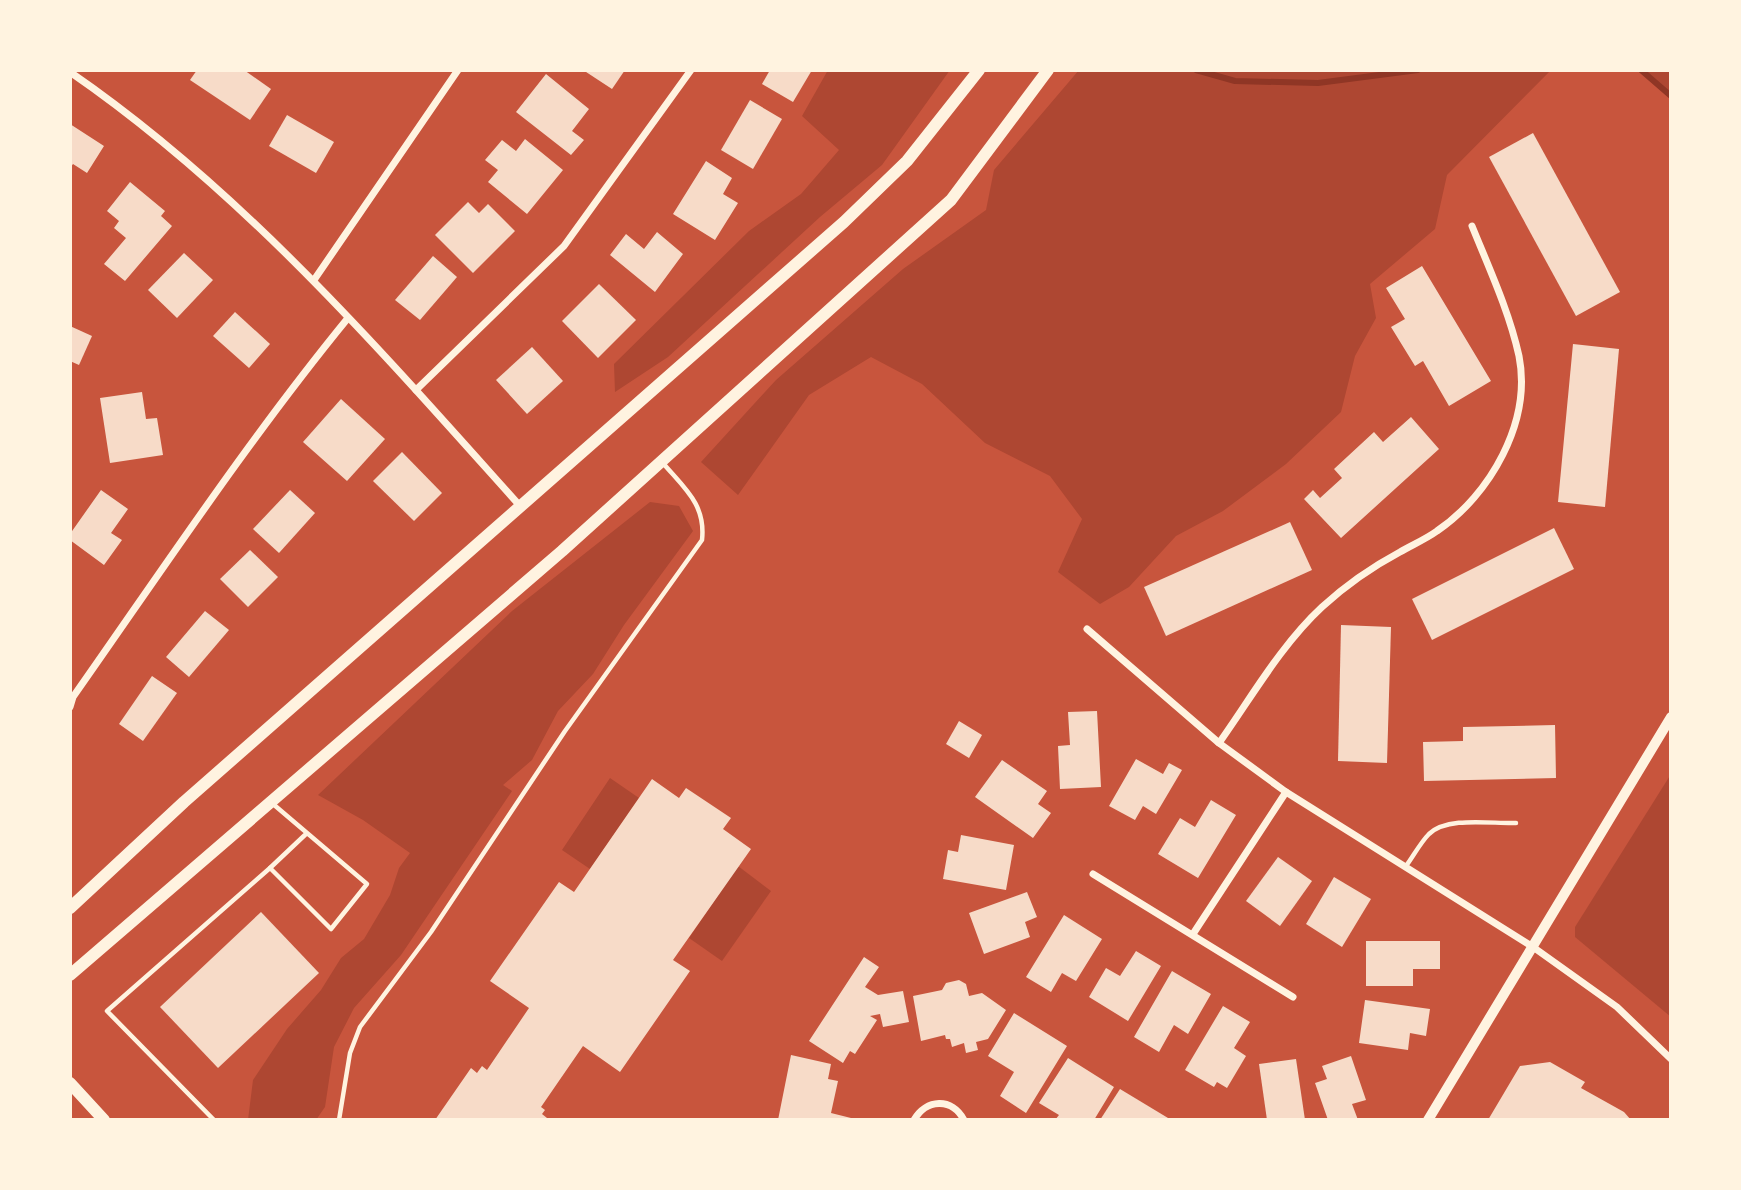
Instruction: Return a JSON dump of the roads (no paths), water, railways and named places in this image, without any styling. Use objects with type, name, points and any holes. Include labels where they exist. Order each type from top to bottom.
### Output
[{"type":"main road","points":[[70,908],[184,802],[844,222],[907,161],[979,70]]},
{"type":"main road","points":[[70,975],[562,551],[951,200],[1048,70]]},
{"type":"main road","points":[[70,1083],[104,1120]]},
{"type":"street","points":[[314,281],[458,70]]},
{"type":"street","points":[[416,390],[564,246],[691,70]]},
{"type":"street","points":[[70,72],[208,180],[314,281],[521,507]]},
{"type":"street","points":[[1219,743],[1299,631],[1321,608],[1358,577],[1454,519],[1486,484],[1504,453],[1519,395],[1519,359],[1509,321],[1472,226]]},
{"type":"street","points":[[70,707],[73,697],[244,453],[348,318]]},
{"type":"street","points":[[1087,629],[1219,743],[1286,792],[1533,947],[1616,1007],[1671,1059]]},
{"type":"street","points":[[1427,1120],[1671,717]]},
{"type":"street","points":[[1193,934],[1286,792]]},
{"type":"street","points":[[1093,874],[1293,997]]},
{"type":"street","points":[[914,1120],[925,1106],[942,1103],[957,1110],[964,1120]]},
{"type":"lane","points":[[339,1120],[350,1054],[360,1027],[430,932],[565,731],[702,540],[704,520],[696,502],[661,461]]},
{"type":"lane","points":[[270,801],[367,884],[331,929],[270,868]]},
{"type":"lane","points":[[1406,867],[1429,834],[1439,829],[1451,825],[1516,823]]},
{"type":"lane","points":[[214,1120],[107,1011],[307,833]]},
{"type":"waterway","points":[[1196,70],[1235,81],[1318,83],[1418,70]]},
{"type":"waterway","points":[[1641,70],[1671,96]]}]
